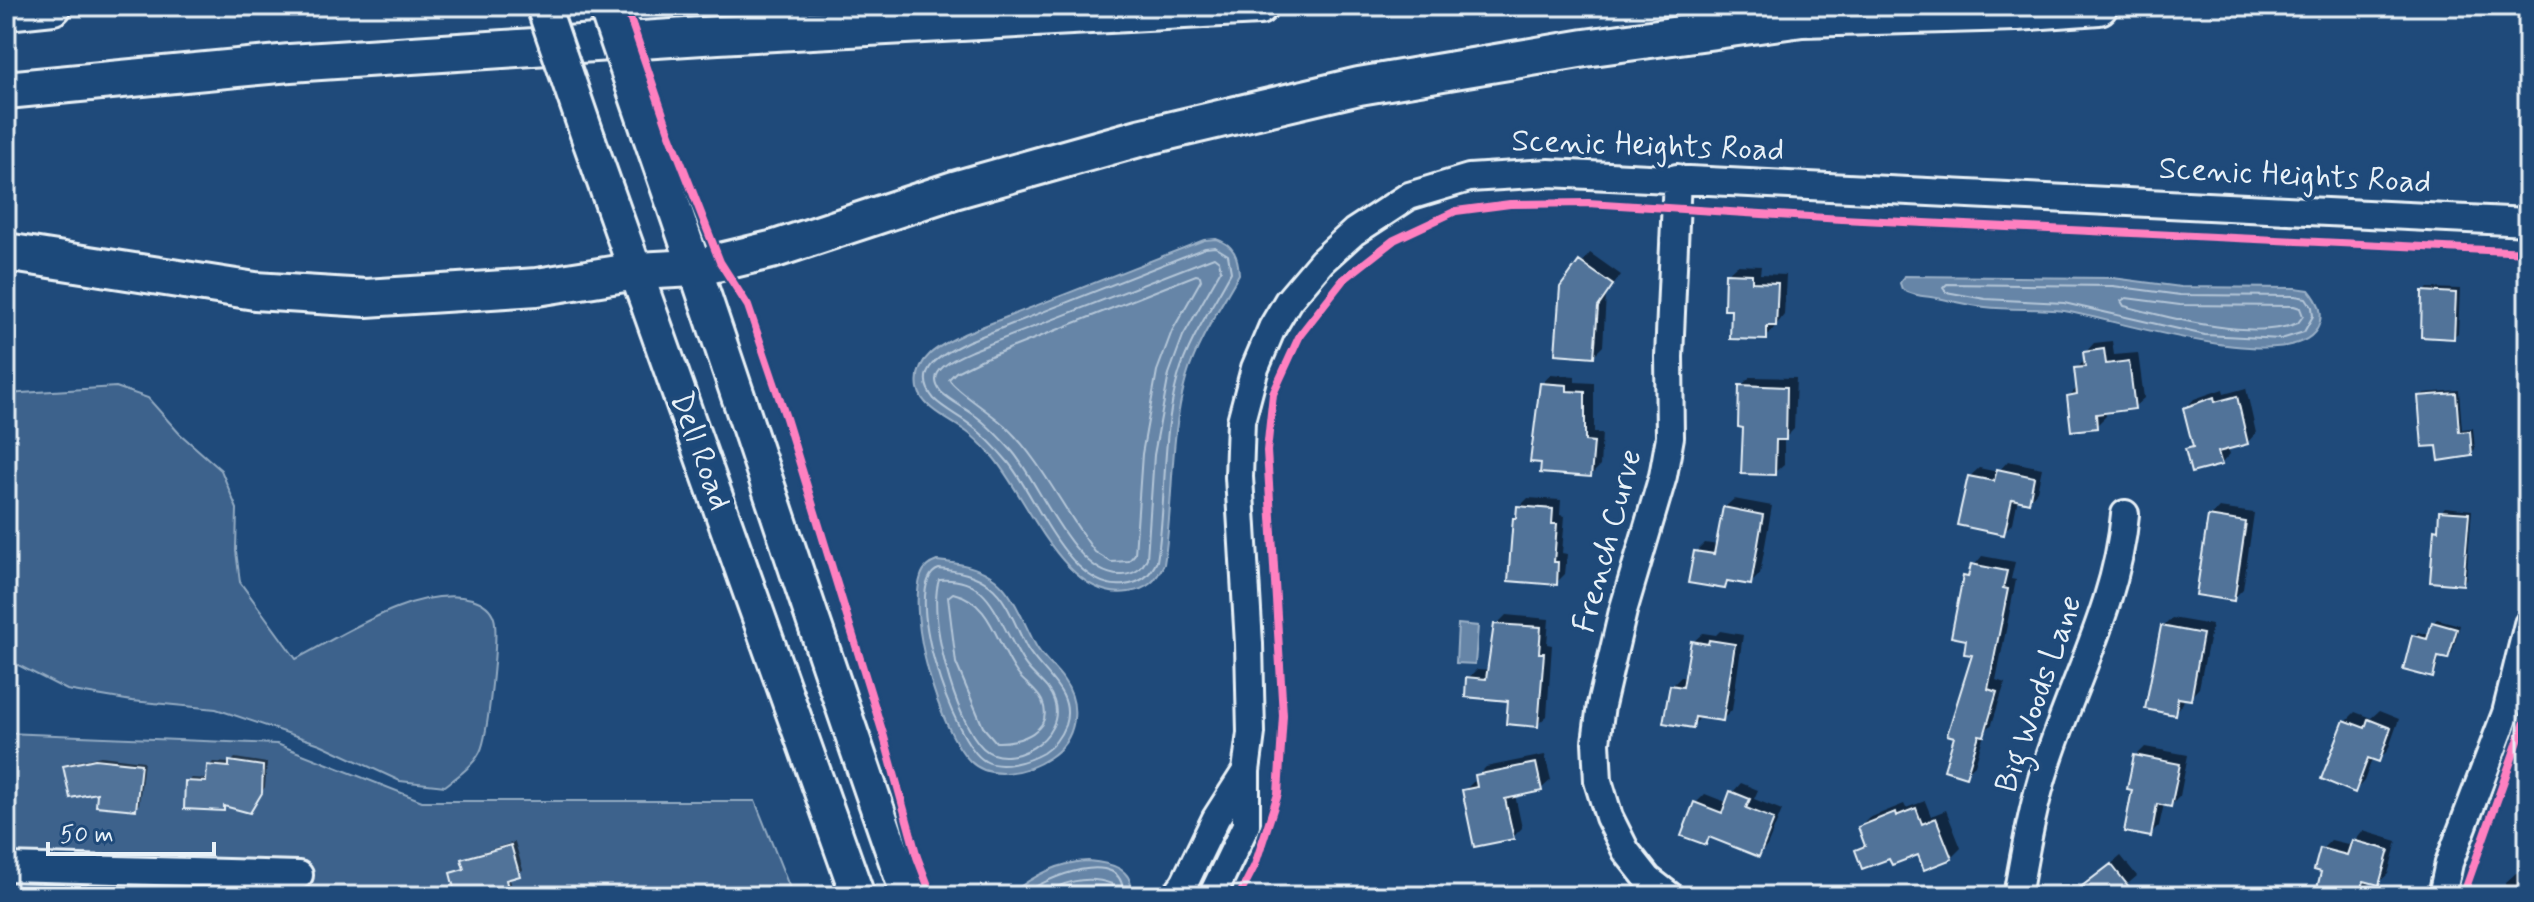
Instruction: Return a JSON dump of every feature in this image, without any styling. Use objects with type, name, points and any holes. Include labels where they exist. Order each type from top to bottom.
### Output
[{"type":"highway","points":[[6,11],[53,6]]},
{"type":"highway","points":[[6,90],[306,62],[718,35],[1259,6]]},
{"type":"highway","points":[[6,252],[255,291],[366,298],[537,287],[637,271],[695,268],[775,249],[954,190],[1139,138],[1359,86],[1585,48],[1802,18],[2017,12],[2099,6]]},
{"type":"main road","name":"Dell Road","points":[[543,6],[858,896]]},
{"type":"main road","name":"Dell Road","points":[[605,6],[829,673],[908,896]]},
{"type":"street","name":"Scenic Heights Road","points":[[1212,896],[1246,825],[1246,771],[1251,733],[1239,477],[1241,421],[1255,368],[1272,328],[1288,301],[1322,261],[1354,232],[1409,196],[1469,178],[1514,173],[1677,178],[2527,226]]},
{"type":"street","name":"French Curve","points":[[1670,896],[1648,879],[1626,851],[1609,817],[1598,781],[1596,742],[1601,705],[1623,611],[1663,476],[1670,437],[1669,357],[1677,178]]},
{"type":"street","name":"Big Woods Lane","points":[[2017,896],[2041,781],[2113,582],[2125,514]]},
{"type":"street","points":[[2442,896],[2449,863],[2506,713],[2528,624]]},
{"type":"street","name":"Scenic Heights Road","points":[[1175,896],[1216,818],[1246,771]]},
{"type":"street","points":[[6,867],[299,875]]},
{"type":"shaded area","points":[[116,387],[148,398],[179,433],[221,470],[237,509],[236,551],[240,582],[296,659],[381,614],[405,605],[451,596],[472,599],[488,608],[495,628],[489,707],[480,752],[464,771],[445,786],[400,781],[320,744],[216,709],[132,701],[67,690],[6,659],[6,394]]},
{"type":"shaded area","points":[[6,733],[277,744],[422,801],[755,801],[793,896],[6,896]]},
{"type":"water","points":[[1216,239],[1234,252],[1239,274],[1203,338],[1186,379],[1174,448],[1164,564],[1154,580],[1141,589],[1106,591],[1086,581],[1067,565],[984,447],[925,402],[918,388],[920,367],[932,353],[966,333],[1204,240]]},
{"type":"water","points":[[1904,276],[2113,278],[2181,287],[2295,288],[2309,290],[2318,304],[2321,318],[2317,329],[2300,342],[2272,347],[2237,346],[2198,341],[2064,311],[1985,307],[1919,295],[1902,289],[1900,283]]},
{"type":"water","points":[[937,561],[974,568],[995,579],[1014,601],[1039,651],[1069,689],[1074,711],[1071,732],[1058,751],[1030,768],[998,773],[978,767],[958,746],[947,725],[929,673],[918,618],[921,576],[927,566]]},
{"type":"water","points":[[1458,624],[1478,626],[1475,664],[1456,663]]},
{"type":"water","points":[[1088,861],[1105,863],[1125,873],[1131,896],[1008,896],[1045,872],[1066,864]]},
{"type":"building","points":[[1579,261],[1613,285],[1598,307],[1594,357],[1555,354],[1560,287]]},
{"type":"building","points":[[1725,273],[1752,274],[1752,282],[1778,283],[1776,326],[1767,326],[1767,340],[1730,339],[1731,310],[1724,310]]},
{"type":"building","points":[[2422,291],[2456,293],[2454,339],[2421,337]]},
{"type":"building","points":[[2104,349],[2106,364],[2129,361],[2135,409],[2096,414],[2097,428],[2071,431],[2067,396],[2077,394],[2074,368],[2085,367],[2083,352]]},
{"type":"building","points":[[1540,383],[1567,385],[1567,391],[1585,392],[1585,441],[1594,442],[1591,477],[1540,473],[1541,463],[1530,462]]},
{"type":"building","points":[[1739,385],[1787,387],[1786,440],[1776,440],[1775,475],[1741,474],[1743,428],[1738,427]]},
{"type":"building","points":[[2456,393],[2459,432],[2470,431],[2472,456],[2439,461],[2437,446],[2422,447],[2418,396]]},
{"type":"building","points":[[2237,396],[2248,444],[2218,452],[2222,465],[2191,473],[2185,449],[2193,447],[2183,408],[2214,397],[2215,402]]},
{"type":"building","points":[[1997,469],[2034,477],[2029,503],[2012,499],[2004,535],[1957,525],[1968,476],[1994,481]]},
{"type":"building","points":[[1517,506],[1553,509],[1552,524],[1557,524],[1554,562],[1558,562],[1557,585],[1508,581],[1513,518],[1516,518]]},
{"type":"building","points":[[1723,507],[1763,515],[1751,585],[1727,581],[1725,589],[1688,583],[1694,551],[1714,554]]},
{"type":"building","points":[[2439,511],[2469,513],[2463,585],[2430,582],[2434,529],[2438,530]]},
{"type":"building","points":[[2208,516],[2246,522],[2234,601],[2196,595]]},
{"type":"building","points":[[1971,564],[2007,571],[2003,588],[2008,589],[1988,689],[1997,692],[1984,736],[1979,735],[1966,777],[1944,770],[1954,737],[1947,735],[1972,655],[1964,654],[1966,640],[1951,637],[1963,576],[1968,577]]},
{"type":"building","points":[[2432,622],[2457,629],[2448,659],[2438,657],[2433,678],[2403,670],[2412,635],[2427,639]]},
{"type":"building","points":[[1494,624],[1541,627],[1539,653],[1544,653],[1538,727],[1506,724],[1508,701],[1465,697],[1466,677],[1486,679]]},
{"type":"building","points":[[2161,626],[2203,634],[2191,700],[2178,698],[2175,715],[2145,709]]},
{"type":"building","points":[[1709,640],[1735,644],[1723,721],[1695,717],[1693,728],[1663,723],[1670,685],[1683,687],[1691,641],[1708,644]]},
{"type":"building","points":[[2368,719],[2391,728],[2379,762],[2368,758],[2355,793],[2321,779],[2344,720],[2365,728]]},
{"type":"building","points":[[2134,755],[2180,764],[2171,807],[2157,804],[2151,837],[2124,832],[2132,790],[2127,789]]},
{"type":"building","points":[[95,759],[141,764],[136,810],[96,806],[97,793],[70,798],[63,766]]},
{"type":"building","points":[[229,761],[263,766],[262,793],[250,813],[224,806],[224,811],[184,809],[185,781],[206,782],[207,765],[229,767]]},
{"type":"building","points":[[1536,763],[1542,791],[1505,799],[1514,839],[1474,847],[1462,790],[1477,787],[1475,775]]},
{"type":"building","points":[[1730,791],[1750,799],[1746,808],[1774,819],[1759,857],[1709,837],[1706,845],[1681,836],[1694,802],[1722,813]]},
{"type":"building","points":[[1916,808],[1922,824],[1936,818],[1952,859],[1924,870],[1918,855],[1892,865],[1889,859],[1862,869],[1855,850],[1865,846],[1858,827],[1895,812],[1896,816]]},
{"type":"building","points":[[2352,840],[2389,850],[2379,885],[2364,881],[2360,896],[2315,896],[2321,872],[2314,870],[2320,848],[2347,855]]},
{"type":"building","points":[[511,845],[520,876],[506,880],[510,896],[456,896],[450,873],[464,869],[461,859]]},
{"type":"building","points":[[2111,864],[2129,887],[2116,896],[2069,896]]},
{"type":"cycle path","points":[[626,6],[668,129],[720,262],[748,306],[786,418],[884,737],[917,857],[932,896]]},
{"type":"cycle path","points":[[1239,896],[1255,865],[1278,794],[1283,715],[1267,451],[1273,394],[1300,335],[1343,280],[1394,240],[1456,211],[1510,204],[1588,203],[1842,219],[2528,252]]},
{"type":"cycle path","points":[[2463,896],[2528,713]]}]
